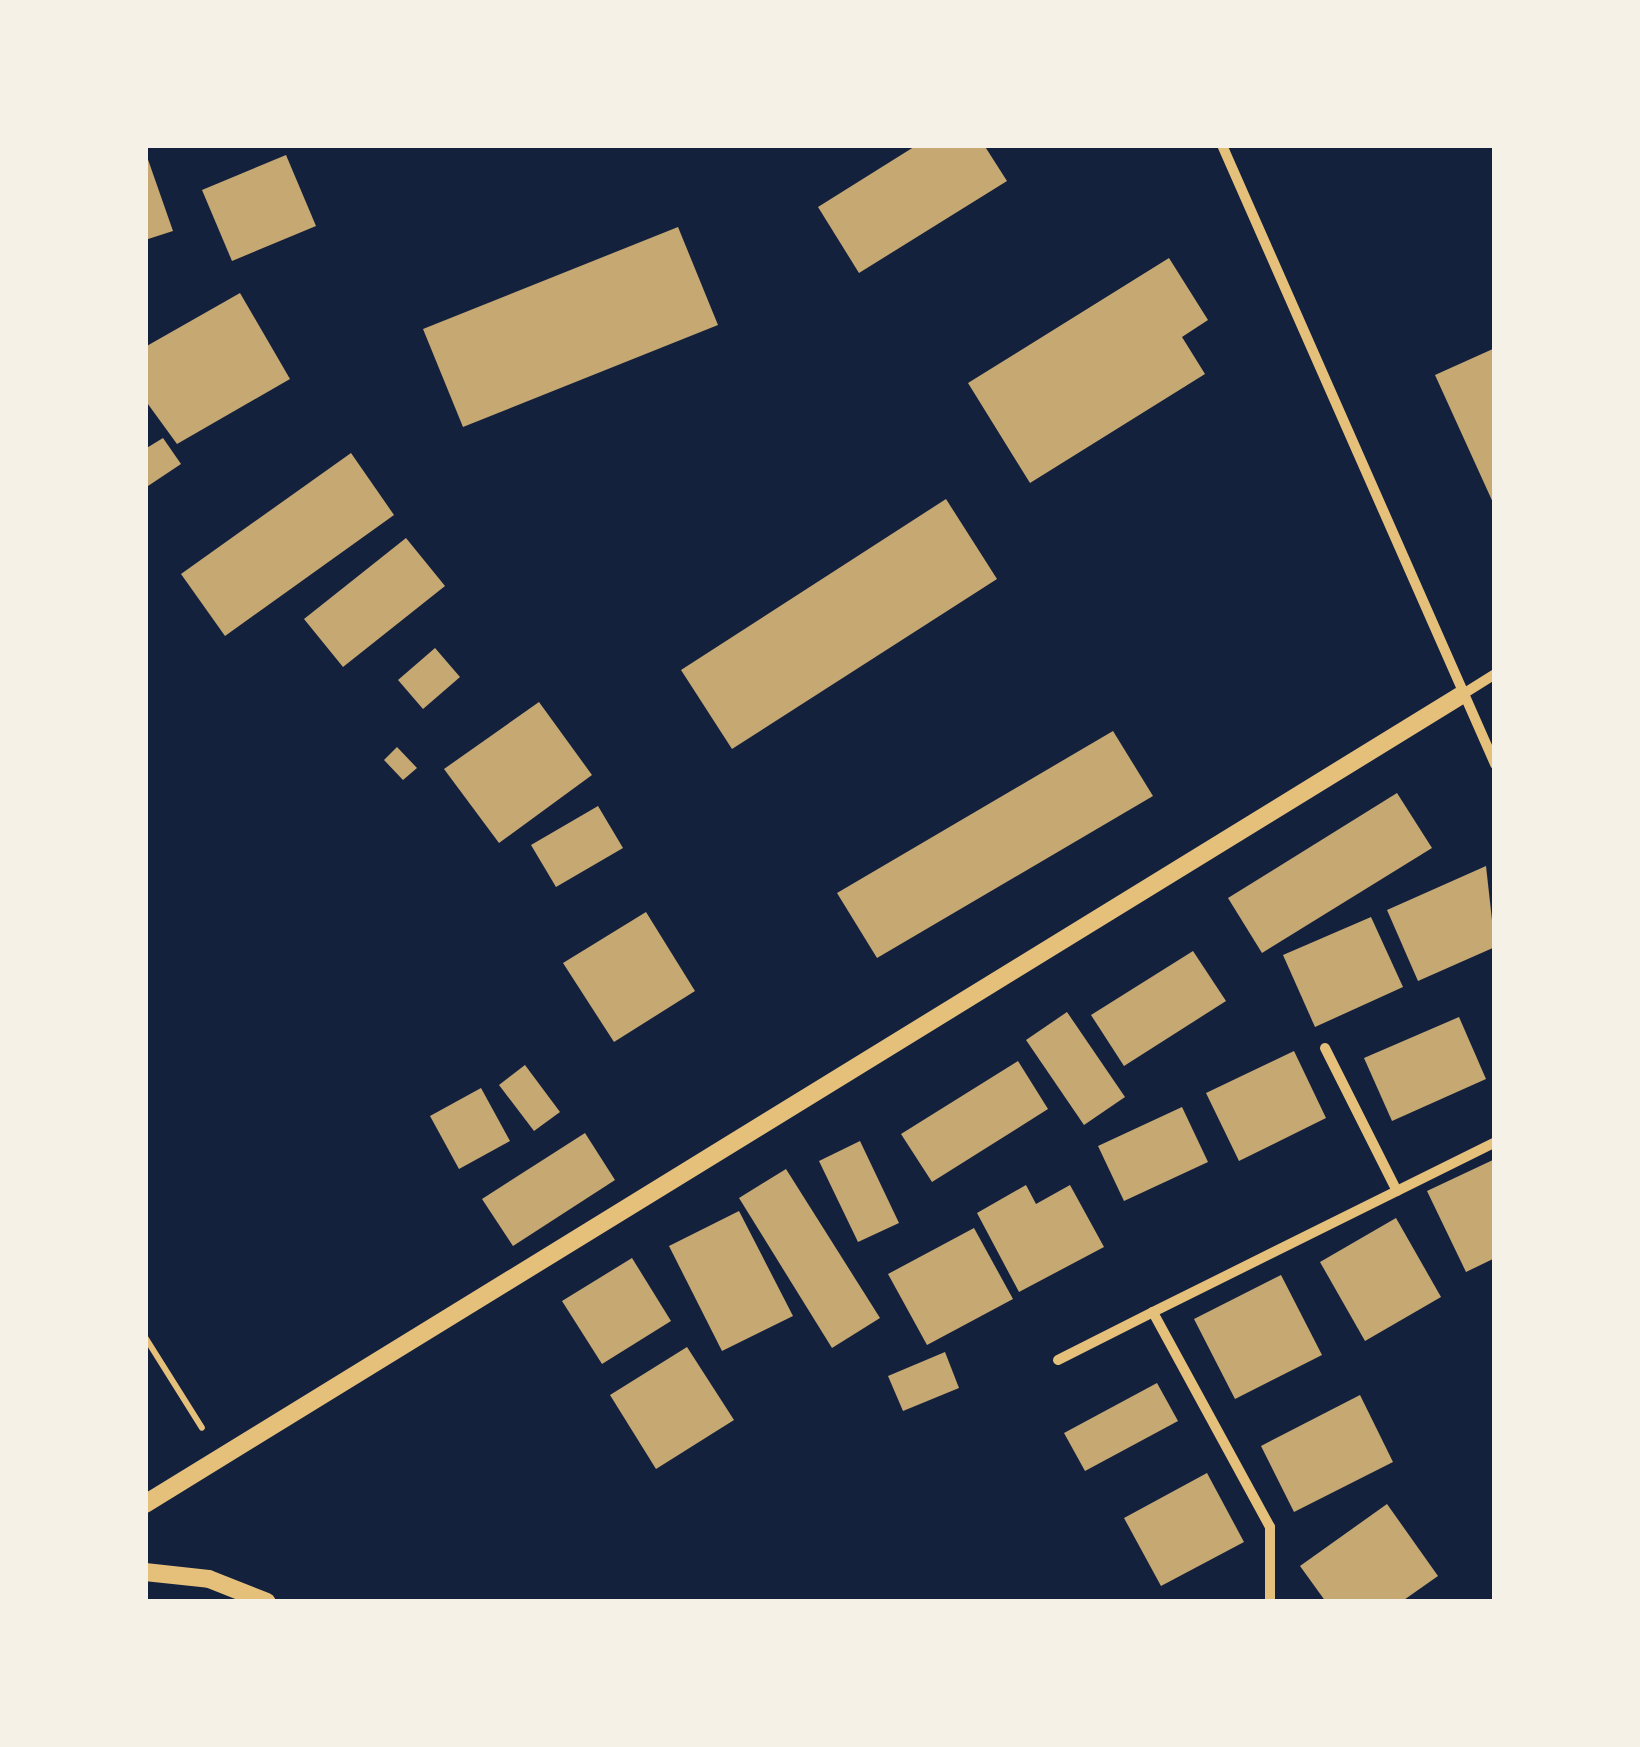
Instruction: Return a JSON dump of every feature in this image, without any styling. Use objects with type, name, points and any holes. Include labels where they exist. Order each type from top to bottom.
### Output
[{"type":"street","points":[[1222,145],[1460,696],[1495,764]]},
{"type":"street","points":[[145,1504],[224,1463],[1495,674]]},
{"type":"street","points":[[1325,1048],[1397,1191]]},
{"type":"street","points":[[1058,1360],[1495,1142]]},
{"type":"street","points":[[1154,1312],[1270,1527],[1270,1602]]},
{"type":"street","points":[[145,1572],[209,1580],[266,1602]]},
{"type":"path","points":[[145,1337],[224,1463]]},
{"type":"building","points":[[917,145],[984,145],[1007,181],[859,273],[818,207]]},
{"type":"building","points":[[145,151],[173,231],[145,240]]},
{"type":"building","points":[[286,155],[316,226],[232,261],[202,190]]},
{"type":"building","points":[[678,227],[718,325],[463,427],[423,329]]},
{"type":"building","points":[[1169,258],[1208,320],[1182,337],[1205,374],[1030,483],[968,383]]},
{"type":"building","points":[[240,293],[290,379],[177,444],[145,400],[145,347]]},
{"type":"building","points":[[1495,348],[1495,507],[1435,375]]},
{"type":"building","points":[[163,438],[181,464],[145,488],[145,449]]},
{"type":"building","points":[[351,453],[394,515],[225,636],[181,574]]},
{"type":"building","points":[[946,499],[997,579],[732,749],[681,670]]},
{"type":"building","points":[[406,538],[445,586],[343,667],[304,619]]},
{"type":"building","points":[[435,648],[460,677],[423,709],[398,680]]},
{"type":"building","points":[[539,702],[592,775],[499,843],[444,769]]},
{"type":"building","points":[[1113,731],[1153,796],[877,958],[837,893]]},
{"type":"building","points":[[397,747],[417,768],[403,780],[384,760]]},
{"type":"building","points":[[1397,793],[1432,848],[1262,953],[1228,898]]},
{"type":"building","points":[[598,806],[623,848],[556,887],[531,845]]},
{"type":"building","points":[[1486,866],[1495,947],[1418,981],[1387,910]]},
{"type":"building","points":[[646,912],[695,991],[614,1042],[563,963]]},
{"type":"building","points":[[1371,917],[1403,987],[1315,1027],[1283,955]]},
{"type":"building","points":[[1193,951],[1226,1001],[1124,1066],[1091,1015]]},
{"type":"building","points":[[1067,1012],[1125,1097],[1084,1125],[1026,1040]]},
{"type":"building","points":[[1459,1017],[1486,1079],[1392,1121],[1364,1058]]},
{"type":"building","points":[[1294,1051],[1326,1118],[1239,1161],[1206,1093]]},
{"type":"building","points":[[1018,1061],[1048,1109],[932,1182],[901,1134]]},
{"type":"building","points":[[525,1065],[560,1112],[534,1131],[499,1085]]},
{"type":"building","points":[[481,1088],[510,1141],[459,1169],[430,1116]]},
{"type":"building","points":[[1182,1107],[1208,1162],[1124,1201],[1098,1146]]},
{"type":"building","points":[[585,1133],[615,1180],[513,1246],[482,1199]]},
{"type":"building","points":[[860,1141],[899,1223],[858,1242],[819,1161]]},
{"type":"building","points":[[1495,1159],[1495,1258],[1466,1272],[1427,1191]]},
{"type":"building","points":[[786,1169],[880,1318],[832,1348],[739,1198]]},
{"type":"building","points":[[1026,1185],[1036,1204],[1070,1185],[1104,1247],[1019,1292],[977,1213]]},
{"type":"building","points":[[739,1211],[793,1316],[722,1351],[669,1246]]},
{"type":"building","points":[[1396,1218],[1441,1297],[1365,1341],[1320,1262]]},
{"type":"building","points":[[974,1228],[1013,1299],[927,1345],[888,1274]]},
{"type":"building","points":[[632,1258],[671,1321],[602,1364],[562,1301]]},
{"type":"building","points":[[1281,1275],[1322,1355],[1235,1399],[1194,1319]]},
{"type":"building","points":[[687,1347],[734,1420],[656,1469],[610,1395]]},
{"type":"building","points":[[945,1352],[959,1388],[903,1411],[888,1376]]},
{"type":"building","points":[[1157,1383],[1178,1421],[1085,1471],[1064,1433]]},
{"type":"building","points":[[1360,1395],[1393,1462],[1294,1512],[1261,1446]]},
{"type":"building","points":[[1207,1473],[1244,1542],[1161,1586],[1124,1518]]},
{"type":"building","points":[[1387,1504],[1438,1576],[1401,1602],[1326,1602],[1300,1566]]}]
